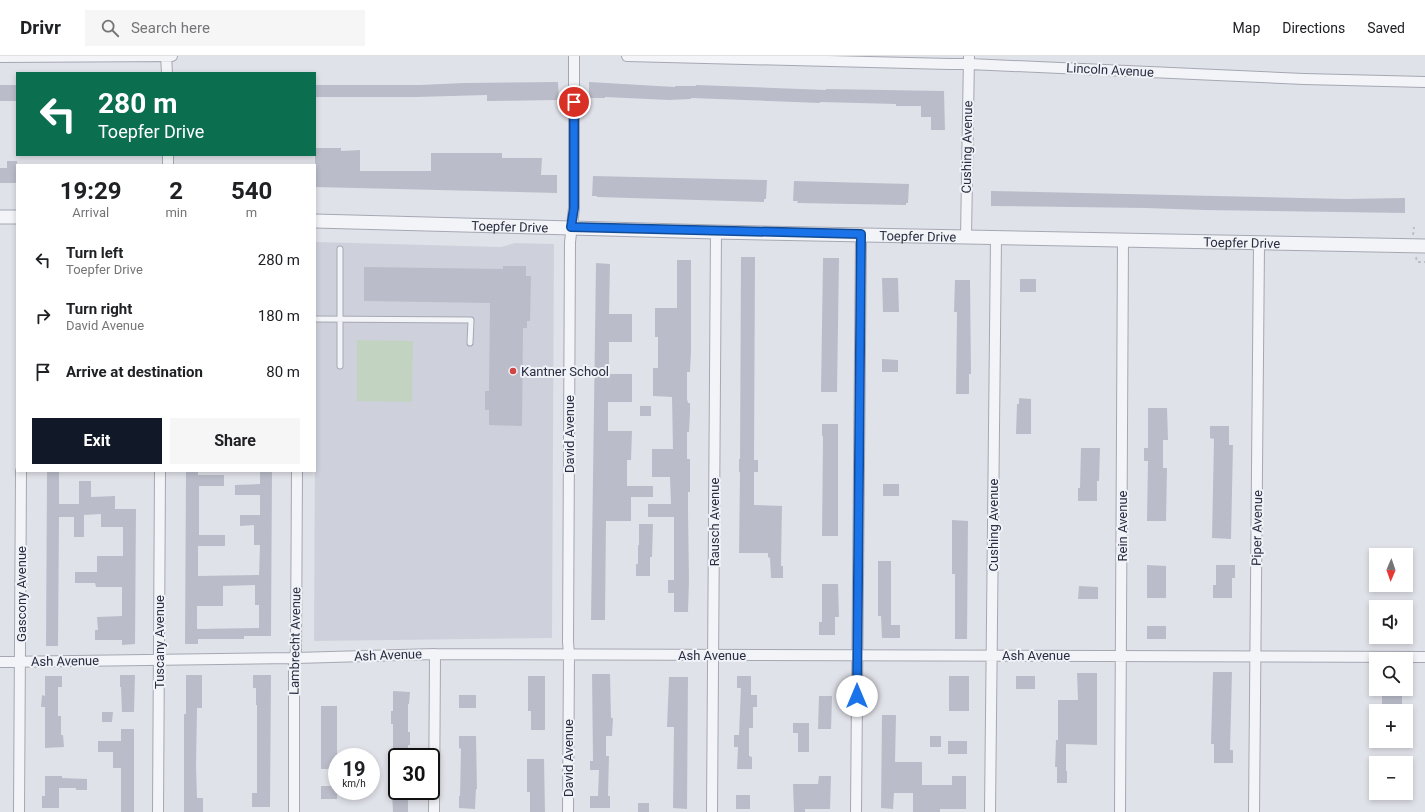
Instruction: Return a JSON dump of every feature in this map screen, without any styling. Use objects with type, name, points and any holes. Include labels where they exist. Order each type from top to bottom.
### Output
[{"type":"street","points":[[166,56],[167,72]]},
{"type":"street","points":[[0,57],[172,56]]},
{"type":"street","name":"David Avenue","points":[[568,812],[568,498],[570,250],[574,208],[574,56]]},
{"type":"street","name":"Lincoln Avenue","points":[[627,56],[949,64],[969,60],[1296,78],[1425,82]]},
{"type":"street","name":"Cushing Avenue","points":[[966,237],[969,60]]},
{"type":"street","points":[[0,218],[16,217]]},
{"type":"street","name":"Toepfer Drive","points":[[316,221],[716,232],[1123,239],[1259,244],[1425,246]]},
{"type":"street","name":"Rausch Avenue","points":[[712,812],[716,232]]},
{"type":"street","points":[[856,812],[861,234]]},
{"type":"street","name":"Cushing Avenue","points":[[990,812],[996,238]]},
{"type":"street","name":"Rein Avenue","points":[[1120,812],[1123,239]]},
{"type":"street","name":"Piper Avenue","points":[[1254,812],[1259,244]]},
{"type":"street","name":"Gascony Avenue","points":[[19,812],[21,472]]},
{"type":"street","name":"Tuscany Avenue","points":[[158,812],[160,472]]},
{"type":"street","name":"Lambrecht Avenue","points":[[294,812],[294,666],[296,658],[297,472]]},
{"type":"street","points":[[434,812],[435,654]]},
{"type":"street","name":"Ash Avenue","points":[[0,662],[296,658],[435,654],[1425,657]]},
{"type":"lane","points":[[340,249],[340,366]]},
{"type":"lane","points":[[316,319],[471,320],[470,343]]},
{"type":"shaded area","points":[[316,242],[501,247],[515,243],[554,244],[552,638],[314,641]]},
{"type":"green space","points":[[357,340],[413,341],[412,402],[357,401]]},
{"type":"building","points":[[558,82],[559,100],[487,101],[487,95],[316,97],[316,85],[420,85]]},
{"type":"building","points":[[589,82],[675,87],[696,85],[826,90],[944,91],[945,130],[931,130],[931,117],[921,117],[921,106],[691,98],[669,100],[605,97],[589,98]]},
{"type":"building","points":[[0,85],[16,85],[16,101],[0,101]]},
{"type":"building","points":[[316,148],[341,148],[341,151],[360,150],[360,171],[431,171],[431,153],[502,153],[502,158],[542,158],[541,175],[557,175],[557,193],[316,187]]},
{"type":"building","points":[[7,161],[17,161],[16,183],[0,183],[0,168],[7,168]]},
{"type":"building","points":[[593,176],[767,180],[766,199],[764,199],[764,202],[597,197],[592,196]]},
{"type":"building","points":[[794,181],[909,184],[908,203],[906,203],[906,205],[797,203],[798,201],[793,201]]},
{"type":"building","points":[[991,191],[1346,199],[1405,198],[1405,213],[991,206]]},
{"type":"building","points":[[741,257],[755,257],[754,460],[758,460],[758,472],[754,472],[754,505],[782,506],[781,566],[783,566],[783,578],[771,578],[770,558],[768,557],[768,553],[739,553]]},
{"type":"building","points":[[823,258],[839,258],[837,392],[821,392]]},
{"type":"building","points":[[677,260],[691,260],[691,352],[690,372],[687,372],[687,399],[688,403],[690,403],[689,432],[687,432],[687,459],[690,459],[690,492],[688,492],[688,612],[674,612],[674,593],[668,593],[668,580],[674,580],[674,517],[648,517],[648,504],[671,504],[670,477],[652,477],[652,449],[673,449],[672,397],[653,396],[653,368],[658,368],[658,337],[655,337],[655,308],[677,308]]},
{"type":"building","points":[[596,263],[610,264],[609,314],[632,314],[632,342],[609,342],[609,374],[632,374],[632,402],[608,402],[608,431],[632,431],[631,460],[627,460],[627,486],[653,486],[653,497],[631,497],[631,521],[606,521],[605,620],[591,620]]},
{"type":"building","points":[[503,266],[526,266],[526,276],[531,276],[530,321],[527,321],[527,328],[523,328],[522,426],[489,425],[489,410],[485,410],[485,391],[489,391],[490,303],[364,301],[364,267],[503,269]]},
{"type":"building","points":[[882,278],[898,278],[899,312],[883,312]]},
{"type":"building","points":[[1020,279],[1036,279],[1036,292],[1020,292]]},
{"type":"building","points":[[955,280],[970,280],[971,374],[969,374],[969,394],[956,394],[957,312],[954,312]]},
{"type":"building","points":[[882,359],[898,360],[898,372],[882,372]]},
{"type":"building","points":[[1019,398],[1031,399],[1031,434],[1016,434],[1017,404],[1019,404]]},
{"type":"building","points":[[640,406],[651,406],[651,416],[640,416]]},
{"type":"building","points":[[1148,408],[1167,408],[1168,440],[1163,440],[1163,468],[1167,468],[1166,521],[1147,521],[1148,461],[1144,461],[1144,448],[1148,448]]},
{"type":"building","points":[[822,424],[838,424],[838,536],[822,536]]},
{"type":"building","points":[[1210,426],[1229,426],[1229,445],[1233,445],[1231,539],[1212,538],[1214,439],[1210,438]]},
{"type":"building","points":[[1081,448],[1100,448],[1097,501],[1078,501],[1078,488],[1080,488]]},
{"type":"building","points":[[47,472],[59,472],[59,504],[79,504],[79,481],[91,481],[91,497],[115,496],[115,509],[136,509],[135,644],[122,645],[122,640],[95,640],[95,630],[98,630],[97,617],[122,616],[122,587],[96,587],[95,583],[75,583],[75,572],[97,572],[97,556],[123,556],[123,527],[101,527],[101,514],[84,515],[84,537],[74,537],[74,517],[59,517],[58,646],[46,646]]},
{"type":"building","points":[[186,472],[198,472],[198,475],[224,475],[224,486],[199,486],[199,535],[225,535],[225,546],[198,546],[198,576],[259,575],[260,545],[254,545],[254,525],[240,526],[240,515],[260,515],[260,495],[235,495],[235,485],[260,484],[260,472],[272,472],[271,636],[244,636],[244,639],[198,639],[198,644],[185,644]],"holes":[[[255,585],[255,605],[259,605],[259,628],[197,629],[197,606],[223,606],[223,586]]]},
{"type":"building","points":[[883,484],[899,484],[899,496],[883,496]]},
{"type":"building","points":[[952,520],[968,521],[967,639],[955,639],[955,574],[952,574]]},
{"type":"building","points":[[639,524],[653,524],[650,576],[636,576],[636,564],[638,564]]},
{"type":"building","points":[[878,561],[891,561],[891,625],[900,625],[900,638],[882,638],[881,616],[878,616]]},
{"type":"building","points":[[1147,565],[1166,566],[1166,598],[1147,598]]},
{"type":"building","points":[[1216,565],[1235,565],[1235,578],[1232,578],[1232,598],[1213,598],[1213,585],[1216,585]]},
{"type":"building","points":[[822,584],[838,584],[839,617],[835,617],[835,635],[819,635],[819,622],[822,622]]},
{"type":"building","points":[[1079,586],[1098,587],[1098,599],[1078,599]]},
{"type":"building","points":[[1147,626],[1166,626],[1166,639],[1147,639]]},
{"type":"building","points":[[1213,672],[1232,672],[1230,750],[1233,750],[1233,763],[1214,763],[1214,744],[1211,744]]},
{"type":"building","points":[[1077,673],[1097,673],[1097,745],[1066,744],[1067,783],[1057,783],[1057,767],[1055,767],[1056,740],[1058,740],[1058,700],[1078,700]]},
{"type":"building","points":[[592,674],[610,674],[611,718],[613,718],[612,736],[606,736],[606,756],[609,756],[608,796],[610,796],[610,808],[590,808],[590,796],[598,796],[599,770],[590,770],[590,761],[593,761]]},
{"type":"building","points":[[120,675],[135,675],[134,712],[122,712]]},
{"type":"building","points":[[186,675],[202,675],[202,708],[197,708],[196,767],[197,798],[203,798],[203,812],[184,812],[184,714],[186,714]]},
{"type":"building","points":[[253,675],[271,675],[270,807],[252,807],[252,793],[257,793],[257,705],[256,688],[253,688]]},
{"type":"building","points":[[45,676],[62,676],[62,687],[58,687],[58,716],[61,716],[61,735],[63,735],[64,747],[45,748],[45,707],[41,707],[42,695],[45,696]]},
{"type":"building","points":[[528,676],[545,676],[545,730],[531,730],[531,711],[528,711]]},
{"type":"building","points":[[737,676],[751,676],[751,695],[757,695],[757,707],[753,707],[753,728],[749,728],[749,756],[752,757],[752,769],[737,769],[738,747],[734,747],[734,735],[739,735],[741,688],[737,688]]},
{"type":"building","points":[[949,676],[969,676],[969,711],[949,711]]},
{"type":"building","points":[[1016,676],[1035,676],[1035,689],[1016,689]]},
{"type":"building","points":[[669,677],[688,677],[687,809],[673,808],[674,727],[667,727]]},
{"type":"building","points":[[393,691],[410,692],[408,704],[408,732],[410,732],[410,745],[408,745],[408,748],[393,748],[393,724],[391,724],[391,711],[393,711]]},
{"type":"building","points":[[459,695],[476,695],[476,708],[459,708]]},
{"type":"building","points":[[819,696],[832,696],[831,729],[818,729]]},
{"type":"building","points":[[1382,696],[1402,696],[1402,704],[1382,704]]},
{"type":"building","points":[[321,706],[337,706],[337,748],[328,748],[328,769],[321,769]]},
{"type":"building","points":[[102,712],[113,712],[112,722],[102,722]]},
{"type":"building","points":[[882,715],[896,715],[895,762],[922,762],[922,785],[952,785],[952,776],[966,776],[966,809],[940,809],[940,812],[913,812],[913,793],[894,793],[893,809],[881,808]]},
{"type":"building","points":[[793,723],[809,723],[809,752],[798,752],[798,733],[793,733]]},
{"type":"building","points":[[121,729],[134,729],[134,812],[121,812],[121,768],[113,768],[113,752],[98,752],[98,741],[121,741]]},
{"type":"building","points":[[459,736],[476,736],[477,789],[475,809],[459,808],[461,749],[459,748]]},
{"type":"building","points":[[930,736],[941,736],[941,747],[930,747]]},
{"type":"building","points":[[948,741],[967,741],[967,754],[948,754]]},
{"type":"building","points":[[527,759],[544,759],[545,812],[530,812],[530,792],[527,792]]},
{"type":"building","points":[[45,776],[62,776],[62,778],[87,779],[87,790],[76,790],[76,788],[59,788],[59,808],[42,808],[42,796],[45,796]]},
{"type":"building","points":[[819,776],[831,776],[830,809],[805,809],[805,812],[794,812],[793,784],[818,784]]},
{"type":"building","points":[[321,786],[328,786],[328,799],[321,799]]},
{"type":"building","points":[[736,795],[750,795],[750,809],[736,809]]},
{"type":"building","points":[[392,800],[408,800],[408,812],[393,812]]},
{"type":"building","points":[[638,803],[649,803],[649,812],[638,812]]},
{"type":"place","name":"Kantner School","points":[[513,371]]},
{"type":"route","points":[[574,102],[574,208],[571,227],[716,232],[861,234],[857,696]]}]
